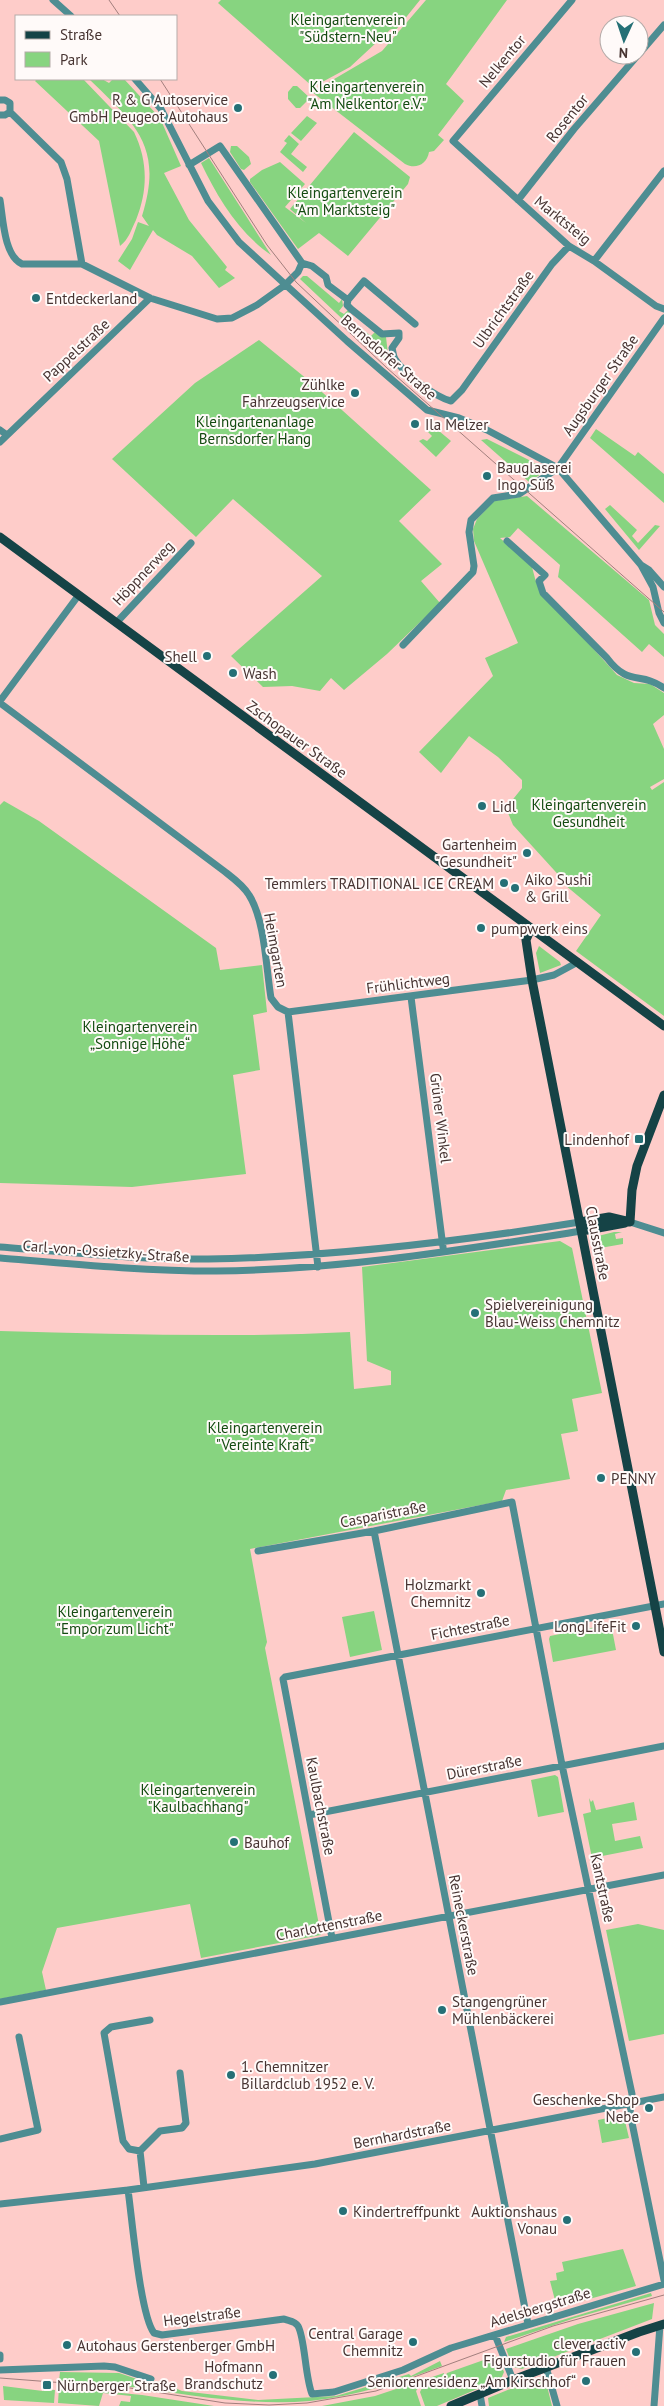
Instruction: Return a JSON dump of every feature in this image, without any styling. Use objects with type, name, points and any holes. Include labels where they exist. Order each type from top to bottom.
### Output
[{"type":"main road","name":"Zschopauer Straße","points":[[0,537],[664,1026]]},
{"type":"main road","name":"Clausstraße","points":[[531,928],[526,940],[532,980],[581,1227],[660,1605],[664,1652]]},
{"type":"main road","points":[[630,1222],[632,1190],[637,1166],[664,1095]]},
{"type":"main road","name":"Carl-von-Ossietzky-Straße","points":[[581,1227],[630,1222]]},
{"type":"main road","points":[[451,2406],[513,2380],[662,2325]]},
{"type":"street","points":[[53,0],[70,15]]},
{"type":"street","name":"Nelkentor","points":[[453,140],[572,0]]},
{"type":"street","name":"Rosentor","points":[[649,42],[664,25]]},
{"type":"street","name":"Rosentor","points":[[518,200],[630,65]]},
{"type":"street","name":"Bernsdorfer Straße","points":[[136,80],[161,108],[208,201],[228,230],[285,285],[427,410],[465,420],[558,468],[641,565],[654,587],[658,613],[664,623]]},
{"type":"street","points":[[0,100],[10,103],[10,112],[61,162],[67,179],[82,264]]},
{"type":"street","points":[[0,115],[10,112]]},
{"type":"street","name":"Marktsteig","points":[[453,140],[569,246],[594,261],[644,298],[664,309]]},
{"type":"street","name":"Bernsdorfer Straße","points":[[189,165],[220,146],[302,263],[312,266],[326,277],[328,286],[348,300]]},
{"type":"street","points":[[594,261],[664,171]]},
{"type":"street","points":[[0,200],[10,253],[16,261],[22,264],[82,264],[150,298],[217,319],[232,318],[257,305],[285,285],[298,272],[302,263]]},
{"type":"street","name":"Ulbrichtstraße","points":[[462,390],[552,264],[569,246]]},
{"type":"street","name":"Bernsdorfer Straße","points":[[416,324],[364,281],[348,300],[347,305],[351,309],[382,334],[399,333],[399,338],[392,348],[394,358],[412,377],[444,400],[451,401],[462,390]]},
{"type":"street","name":"Pappelstraße","points":[[0,442],[150,298]]},
{"type":"street","name":"Augsburger Straße","points":[[558,468],[664,318]]},
{"type":"street","points":[[0,430],[7,436]]},
{"type":"street","points":[[403,645],[473,572],[474,566],[468,532],[471,520],[494,498],[519,494],[558,468]]},
{"type":"street","points":[[507,542],[545,575],[539,581],[543,593],[607,658],[616,670],[626,676],[656,682],[664,688]]},
{"type":"street","name":"Höppnerweg","points":[[116,623],[191,543]]},
{"type":"street","name":"Bernsdorfer Straße","points":[[641,565],[649,570],[664,587]]},
{"type":"street","points":[[0,702],[78,596]]},
{"type":"street","name":"Heimgarten","points":[[0,702],[219,867],[245,890],[254,904],[259,922],[270,998],[278,1008],[288,1012]]},
{"type":"street","points":[[532,980],[554,974],[578,962]]},
{"type":"street","name":"Frühlichtweg","points":[[288,1012],[532,980]]},
{"type":"street","name":"Grüner Winkel","points":[[412,997],[442,1243]]},
{"type":"street","points":[[288,1012],[318,1267]]},
{"type":"street","name":"Carl-von-Ossietzky-Straße","points":[[630,1222],[664,1233]]},
{"type":"street","name":"Carl-von-Ossietzky-Straße","points":[[0,1247],[158,1258],[210,1259],[317,1255],[581,1227]]},
{"type":"street","name":"Carl-von-Ossietzky-Straße","points":[[0,1258],[158,1270],[210,1271],[318,1267],[444,1252],[581,1227]]},
{"type":"street","points":[[442,1243],[444,1252]]},
{"type":"street","name":"Carl-von-Ossietzky-Straße","points":[[210,1259],[210,1271]]},
{"type":"street","name":"Casparistraße","points":[[258,1551],[374,1531],[512,1502]]},
{"type":"street","name":"Kantstraße","points":[[512,1502],[562,1765],[632,2094],[630,2113],[664,2280]]},
{"type":"street","name":"Reineckerstraße","points":[[374,1531],[528,2324]]},
{"type":"street","name":"Fichtestraße","points":[[283,1680],[288,1675],[660,1605]]},
{"type":"street","name":"Kaulbachstraße","points":[[283,1680],[332,1938]]},
{"type":"street","name":"Dürerstraße","points":[[309,1815],[664,1746]]},
{"type":"street","name":"Charlottenstraße","points":[[0,2002],[664,1875]]},
{"type":"street","points":[[140,2151],[129,2149],[124,2141],[104,2033],[112,2027],[150,2020]]},
{"type":"street","points":[[0,2139],[38,2130],[19,2037]]},
{"type":"street","points":[[140,2151],[160,2131],[182,2128],[186,2123],[180,2073]]},
{"type":"street","name":"Bernhardstraße","points":[[0,2204],[128,2190],[315,2164],[664,2097]]},
{"type":"street","points":[[140,2151],[144,2187]]},
{"type":"street","name":"Hegelstraße","points":[[128,2190],[139,2278],[150,2326],[154,2333],[162,2335],[284,2319],[292,2321],[298,2326],[300,2333],[307,2378],[312,2394]]},
{"type":"street","name":"Adelsbergstraße","points":[[312,2394],[334,2392],[403,2370],[451,2348],[664,2284]]},
{"type":"street","points":[[654,2406],[662,2325]]},
{"type":"street","points":[[495,2335],[513,2380]]},
{"type":"street","points":[[0,2370],[104,2366],[115,2367],[151,2379]]},
{"type":"street","points":[[546,2368],[557,2406]]},
{"type":"street","points":[[480,2394],[482,2406]]},
{"type":"green space","name":"Kleingartenverein \"Südstern-Neu\"","points":[[221,0],[420,0],[395,31],[391,29],[350,67],[313,87],[218,3]]},
{"type":"green space","name":"Kleingartenverein \"Am Nelkentor e.V.\"","points":[[426,0],[507,0],[446,84],[464,101],[438,135],[444,140],[434,151],[429,152],[423,163],[417,166],[409,166],[312,92],[382,51]]},
{"type":"green space","points":[[84,80],[134,132],[139,143],[144,165],[143,198],[128,237],[120,246],[99,141],[35,81]]},
{"type":"green space","points":[[90,80],[104,80],[109,83],[112,80],[125,80],[160,118],[181,166],[164,173],[189,220],[227,267],[225,270],[235,278],[219,288],[192,256],[157,235],[153,230],[130,270],[118,261],[132,239],[138,222],[149,226],[142,216],[148,192],[149,171],[147,154],[141,138],[120,110]]},
{"type":"green space","points":[[293,86],[297,86],[310,98],[300,108],[296,108],[288,99],[288,92]]},
{"type":"green space","points":[[307,116],[317,123],[301,141],[291,133]]},
{"type":"green space","name":"Kleingartenverein \"Am Marktsteig\"","points":[[354,132],[410,177],[408,184],[348,256],[319,233],[298,249],[250,182],[250,179],[262,170],[280,162],[305,184],[285,207],[306,223],[290,209]]},
{"type":"green space","points":[[289,135],[299,144],[291,154],[307,167],[303,172],[280,152],[287,143],[284,141]]},
{"type":"green space","points":[[231,146],[237,146],[249,157],[251,164],[244,170],[241,169],[230,152]]},
{"type":"green space","points":[[209,158],[271,255],[259,246],[239,225],[214,189],[201,163]]},
{"type":"green space","points":[[303,276],[307,276],[339,303],[342,299],[343,306],[339,311],[344,314],[348,310],[350,312],[346,317],[371,336],[375,332],[386,337],[389,363],[300,279]]},
{"type":"green space","name":"Kleingartenanlage Bernsdorfer Hang","points":[[259,340],[313,384],[431,490],[399,521],[442,564],[421,581],[440,603],[387,654],[344,690],[331,678],[320,691],[292,686],[263,687],[231,656],[322,576],[233,499],[196,537],[112,459],[195,383]]},
{"type":"green space","points":[[433,426],[451,441],[436,457],[419,441],[423,439],[427,441],[432,436],[428,432]]},
{"type":"green space","points":[[596,429],[635,456],[638,452],[664,474],[664,503],[590,438]]},
{"type":"green space","points":[[487,439],[533,462],[513,468],[481,440]]},
{"type":"green space","points":[[535,463],[547,470],[529,482],[515,469]]},
{"type":"green space","name":"Kleingartenverein Gesundheit","points":[[527,496],[649,600],[655,625],[664,634],[664,657],[649,644],[642,652],[558,577],[560,565],[518,528],[510,537],[500,538],[532,567],[536,582],[543,593],[617,675],[634,683],[650,684],[664,693],[664,715],[653,724],[664,749],[664,779],[650,787],[652,790],[664,782],[664,1016],[576,951],[601,915],[565,885],[564,881],[513,825],[506,808],[522,788],[522,780],[498,757],[469,736],[441,773],[419,752],[493,676],[485,658],[518,643],[474,541],[473,529],[477,519],[494,501]]},
{"type":"green space","points":[[610,505],[637,530],[632,536],[638,543],[655,525],[660,526],[639,550],[605,509]]},
{"type":"green space","name":"Kleingartenverein „Sonnige Höhe“","points":[[4,801],[39,821],[216,948],[220,970],[262,965],[267,1012],[253,1015],[260,1070],[233,1075],[246,1174],[132,1187],[0,1183],[0,805]]},
{"type":"green space","points":[[539,946],[560,962],[561,965],[540,973],[536,953]]},
{"type":"green space","points":[[622,1232],[615,1234],[616,1239],[623,1238],[623,1244],[600,1248],[601,1259],[596,1260],[594,1237]]},
{"type":"green space","points":[[560,1241],[572,1248],[602,1393],[572,1399],[578,1431],[561,1434],[570,1479],[506,1490],[502,1501],[250,1549],[267,1642],[265,1648],[321,1935],[201,1958],[190,1904],[57,1928],[42,1972],[46,1990],[0,1999],[0,1331],[219,1335],[350,1332],[354,1389],[391,1385],[391,1371],[367,1361],[362,1267]]},
{"type":"green space","points":[[374,1611],[382,1650],[350,1657],[342,1617]]},
{"type":"green space","points":[[611,1624],[616,1650],[553,1662],[550,1636]]},
{"type":"green space","points":[[555,1775],[558,1777],[564,1812],[538,1817],[531,1780]]},
{"type":"green space","points":[[589,1798],[591,1802],[593,1800],[596,1810],[634,1802],[637,1820],[612,1824],[615,1841],[640,1836],[643,1848],[592,1858],[583,1814],[591,1812]]},
{"type":"green space","points":[[638,1924],[664,1930],[664,2034],[629,2041],[606,1930]]},
{"type":"green space","points":[[622,2115],[629,2138],[602,2143],[598,2120]]},
{"type":"green space","points":[[623,2249],[636,2286],[557,2308],[550,2281],[557,2280],[556,2273],[564,2271],[562,2262]]},
{"type":"green space","points":[[651,2293],[652,2296],[575,2318],[504,2342],[506,2337]]},
{"type":"green space","points":[[654,2303],[652,2319],[522,2369],[513,2367],[506,2349],[578,2324]]},
{"type":"green space","points":[[495,2356],[498,2358],[504,2372],[501,2379],[437,2406],[425,2406],[420,2392],[422,2388],[444,2379],[447,2373]]},
{"type":"green space","points":[[440,2361],[442,2366],[393,2383],[344,2396],[310,2401],[242,2401],[122,2386],[59,2381],[60,2372],[119,2373],[143,2381],[161,2382],[182,2391],[258,2400],[336,2396],[409,2374],[411,2376]]},
{"type":"green space","points":[[444,2373],[444,2376],[421,2384],[416,2391],[421,2406],[322,2406],[375,2396]]},
{"type":"green space","points":[[540,2377],[546,2382],[552,2406],[489,2406],[488,2398]]},
{"type":"green space","points":[[3,2386],[43,2391],[43,2389],[55,2390],[54,2403],[4,2400]]},
{"type":"green space","points":[[59,2387],[142,2395],[214,2406],[119,2406],[121,2401],[130,2402],[131,2396],[103,2393],[99,2406],[58,2403]]},
{"type":"tram line","points":[[109,0],[119,15]]},
{"type":"tram line","points":[[161,80],[267,245],[296,282],[387,368],[664,612]]},
{"type":"tram line","points":[[0,2378],[130,2388],[225,2403],[269,2405],[307,2403],[376,2391],[553,2326],[664,2295]]},
{"type":"place","name":"R & G Autoservice GmbH Peugeot Autohaus","points":[[238,108]]},
{"type":"place","name":"Entdeckerland","points":[[36,298]]},
{"type":"place","name":"Zühlke Fahrzeugservice","points":[[355,393]]},
{"type":"place","name":"Ila Melzer","points":[[415,424]]},
{"type":"place","name":"Bauglaserei Ingo Süß","points":[[487,476]]},
{"type":"place","name":"Shell","points":[[207,656]]},
{"type":"place","name":"Wash","points":[[233,673]]},
{"type":"place","name":"Lidl","points":[[482,806]]},
{"type":"place","name":"Gartenheim \"Gesundheit\"","points":[[527,853]]},
{"type":"place","name":"Temmlers TRADITIONAL ICE CREAM","points":[[504,883]]},
{"type":"place","name":"Aiko Sushi & Grill","points":[[515,888]]},
{"type":"place","name":"pumpwerk eins","points":[[481,928]]},
{"type":"place","name":"Lindenhof","points":[[639,1139]]},
{"type":"place","name":"Spielvereinigung Blau-Weiss Chemnitz","points":[[475,1313]]},
{"type":"place","name":"PENNY","points":[[601,1478]]},
{"type":"place","name":"Holzmarkt Chemnitz","points":[[481,1593]]},
{"type":"place","name":"LongLifeFit","points":[[636,1626]]},
{"type":"place","name":"Bauhof","points":[[234,1842]]},
{"type":"place","name":"Stangengrüner Mühlenbäckerei","points":[[442,2010]]},
{"type":"place","name":"1. Chemnitzer Billardclub 1952 e. V.","points":[[231,2075]]},
{"type":"place","name":"Geschenke-Shop Nebe","points":[[649,2108]]},
{"type":"place","name":"Kindertreffpunkt","points":[[343,2211]]},
{"type":"place","name":"Auktionshaus Vonau","points":[[567,2220]]},
{"type":"place","name":"Central Garage Chemnitz","points":[[413,2342]]},
{"type":"place","name":"Autohaus Gerstenberger GmbH","points":[[67,2345]]},
{"type":"place","name":"clever activ Figurstudio für Frauen","points":[[636,2352]]},
{"type":"place","name":"Hofmann Brandschutz","points":[[273,2375]]},
{"type":"place","name":"Seniorenresidenz „Am Kirschhof“","points":[[586,2381]]},
{"type":"place","name":"Nürnberger Straße","points":[[47,2385]]},
{"type":"park label","name":"Kleingartenverein \"Vereinte Kraft\"","points":[[265,1436]]},
{"type":"park label","name":"Kleingartenverein \"Empor zum Licht\"","points":[[115,1620]]},
{"type":"park label","name":"Kleingartenverein \"Kaulbachhang\"","points":[[198,1798]]}]
